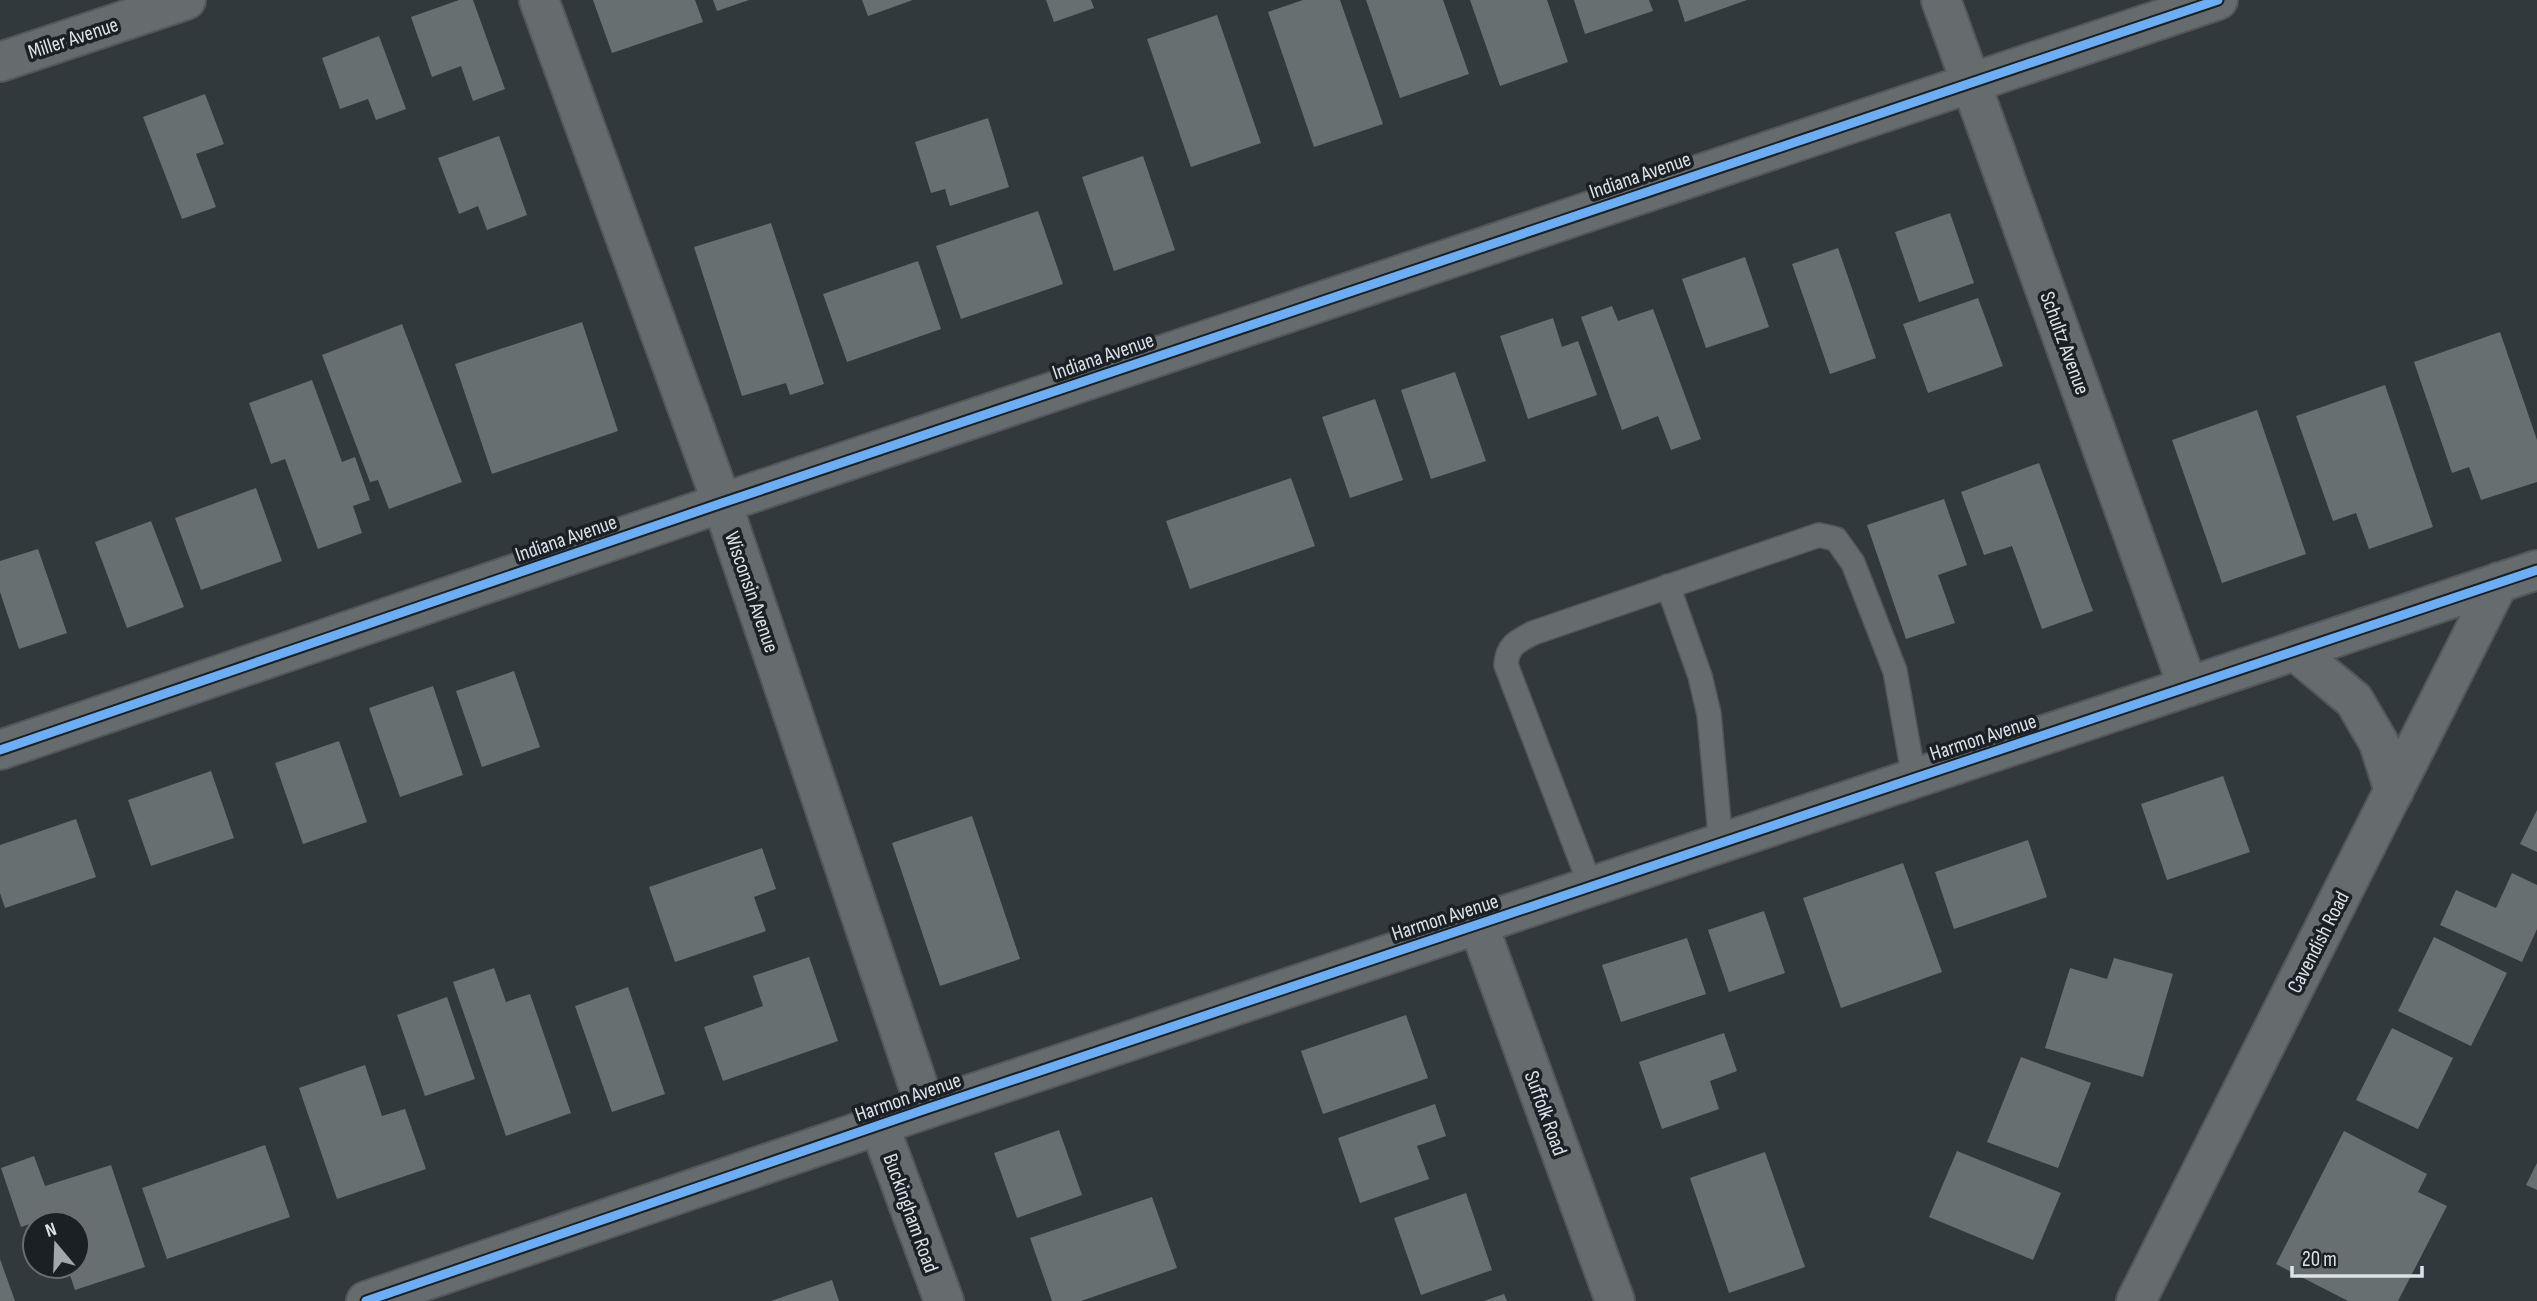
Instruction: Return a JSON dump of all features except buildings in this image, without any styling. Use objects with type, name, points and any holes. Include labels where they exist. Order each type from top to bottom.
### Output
[{"type":"street","name":"Miller Avenue","points":[[0,62],[186,0]]},
{"type":"street","name":"Wisconsin Avenue","points":[[539,0],[722,503],[926,1109]]},
{"type":"street","name":"Schultz Avenue","points":[[1941,0],[2188,687]]},
{"type":"street","name":"Indiana Avenue","points":[[0,750],[722,503],[2208,2]]},
{"type":"street","name":"Harmon Avenue","points":[[366,1301],[926,1109],[2537,570]]},
{"type":"street","name":"Cavendish Road","points":[[2136,1301],[2499,582]]},
{"type":"street","points":[[2295,651],[2354,701],[2379,743],[2394,791]]},
{"type":"street","name":"Suffolk Road","points":[[1478,924],[1615,1301]]},
{"type":"street","name":"Buckingham Road","points":[[879,1125],[944,1301]]},
{"type":"lane","points":[[1591,887],[1506,665],[1506,653],[1515,642],[1533,633],[1819,535],[1836,540],[1853,563],[1895,671],[1914,778]]},
{"type":"lane","points":[[1668,586],[1700,676],[1709,714],[1721,844]]},
{"type":"cycle path","points":[[0,750],[722,503],[2218,0]]},
{"type":"cycle path","points":[[366,1301],[926,1109],[2537,570]]}]
